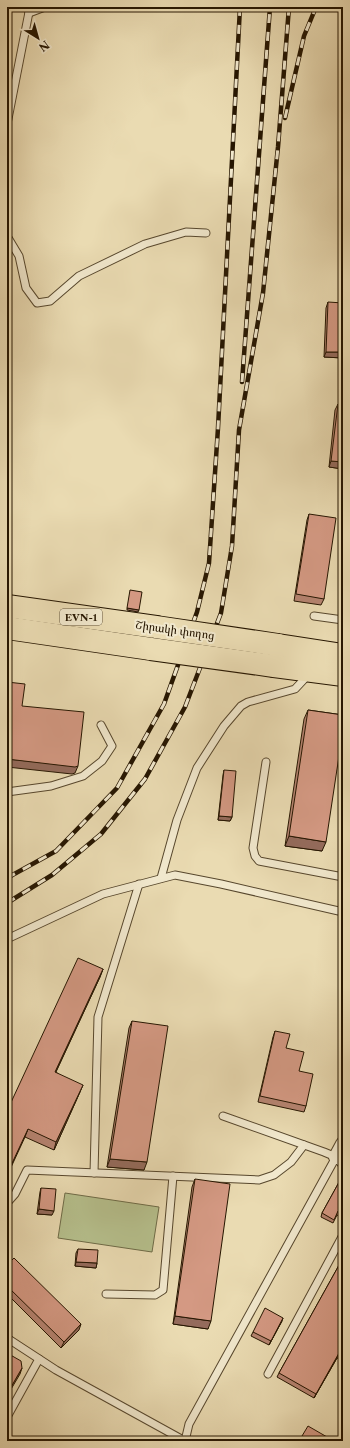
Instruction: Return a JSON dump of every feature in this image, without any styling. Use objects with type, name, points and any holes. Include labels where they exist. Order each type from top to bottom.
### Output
[{"type":"highway","name":"Շիրակի փողոց","points":[[7,606],[156,627],[276,656],[312,671],[343,675]]},
{"type":"highway","name":"Շիրակի փողոց","points":[[7,628],[151,649],[276,656],[343,655]]},
{"type":"street","points":[[340,1162],[343,1144]]},
{"type":"lane","points":[[7,124],[30,10],[45,7]]},
{"type":"lane","points":[[7,236],[19,256],[26,288],[37,303],[50,301],[79,276],[144,244],[186,232],[206,233]]},
{"type":"lane","points":[[314,616],[343,620]]},
{"type":"lane","points":[[161,878],[177,820],[197,768],[224,726],[241,706],[248,702],[295,689],[312,671]]},
{"type":"lane","points":[[7,792],[51,786],[83,776],[102,761],[112,746],[101,725]]},
{"type":"lane","points":[[266,762],[253,848],[255,856],[259,861],[343,877]]},
{"type":"lane","points":[[7,939],[103,894],[175,875],[343,912]]},
{"type":"lane","points":[[94,1173],[98,1017],[139,884]]},
{"type":"lane","points":[[7,1338],[56,1370],[185,1441],[189,1424],[340,1162],[304,1145],[223,1116]]},
{"type":"lane","points":[[7,1203],[15,1194],[27,1170],[259,1180],[274,1175],[291,1162],[304,1145]]},
{"type":"lane","points":[[106,1294],[155,1295],[163,1290],[173,1176]]},
{"type":"lane","points":[[268,1374],[343,1235]]},
{"type":"lane","points":[[7,1416],[39,1359]]},
{"type":"green space","points":[[65,1193],[159,1207],[152,1252],[58,1238]]},
{"type":"building","points":[[328,302],[343,303],[343,352],[326,352]]},
{"type":"building","points":[[338,404],[343,404],[343,462],[331,461]]},
{"type":"building","points":[[309,514],[336,518],[324,599],[296,594]]},
{"type":"building","points":[[130,590],[142,592],[139,610],[127,608]]},
{"type":"building","points":[[7,682],[25,684],[22,706],[84,712],[78,766],[75,767],[7,759]]},
{"type":"building","points":[[308,710],[343,715],[343,756],[339,756],[326,842],[289,836]]},
{"type":"building","points":[[224,770],[236,771],[232,817],[219,816]]},
{"type":"building","points":[[78,958],[103,969],[55,1072],[83,1085],[56,1142],[28,1129],[7,1174],[7,1111]]},
{"type":"building","points":[[132,1021],[168,1026],[147,1162],[110,1159]]},
{"type":"building","points":[[275,1031],[290,1034],[286,1048],[304,1052],[299,1071],[313,1074],[306,1106],[260,1096]]},
{"type":"building","points":[[343,1175],[343,1213],[338,1211],[334,1220],[322,1213]]},
{"type":"building","points":[[195,1179],[230,1184],[211,1321],[175,1316]]},
{"type":"building","points":[[41,1188],[56,1189],[54,1211],[39,1209]]},
{"type":"building","points":[[78,1249],[98,1250],[97,1263],[76,1262]]},
{"type":"building","points":[[14,1258],[81,1324],[64,1342],[7,1286],[7,1265]]},
{"type":"building","points":[[343,1258],[343,1356],[339,1353],[316,1394],[279,1373]]},
{"type":"building","points":[[265,1308],[283,1318],[271,1341],[253,1332]]},
{"type":"building","points":[[7,1353],[21,1361],[22,1368],[7,1394]]},
{"type":"building","points":[[308,1426],[334,1441],[299,1441]]},
{"type":"railway","points":[[7,878],[56,851],[117,788],[164,704],[197,612],[209,563],[218,428],[240,7]]},
{"type":"railway","points":[[242,382],[270,7]]},
{"type":"railway","points":[[7,903],[52,875],[101,834],[145,779],[185,707],[221,613],[232,546],[239,430],[263,293],[278,147],[289,7]]},
{"type":"railway","points":[[285,118],[304,36],[316,7]]}]
